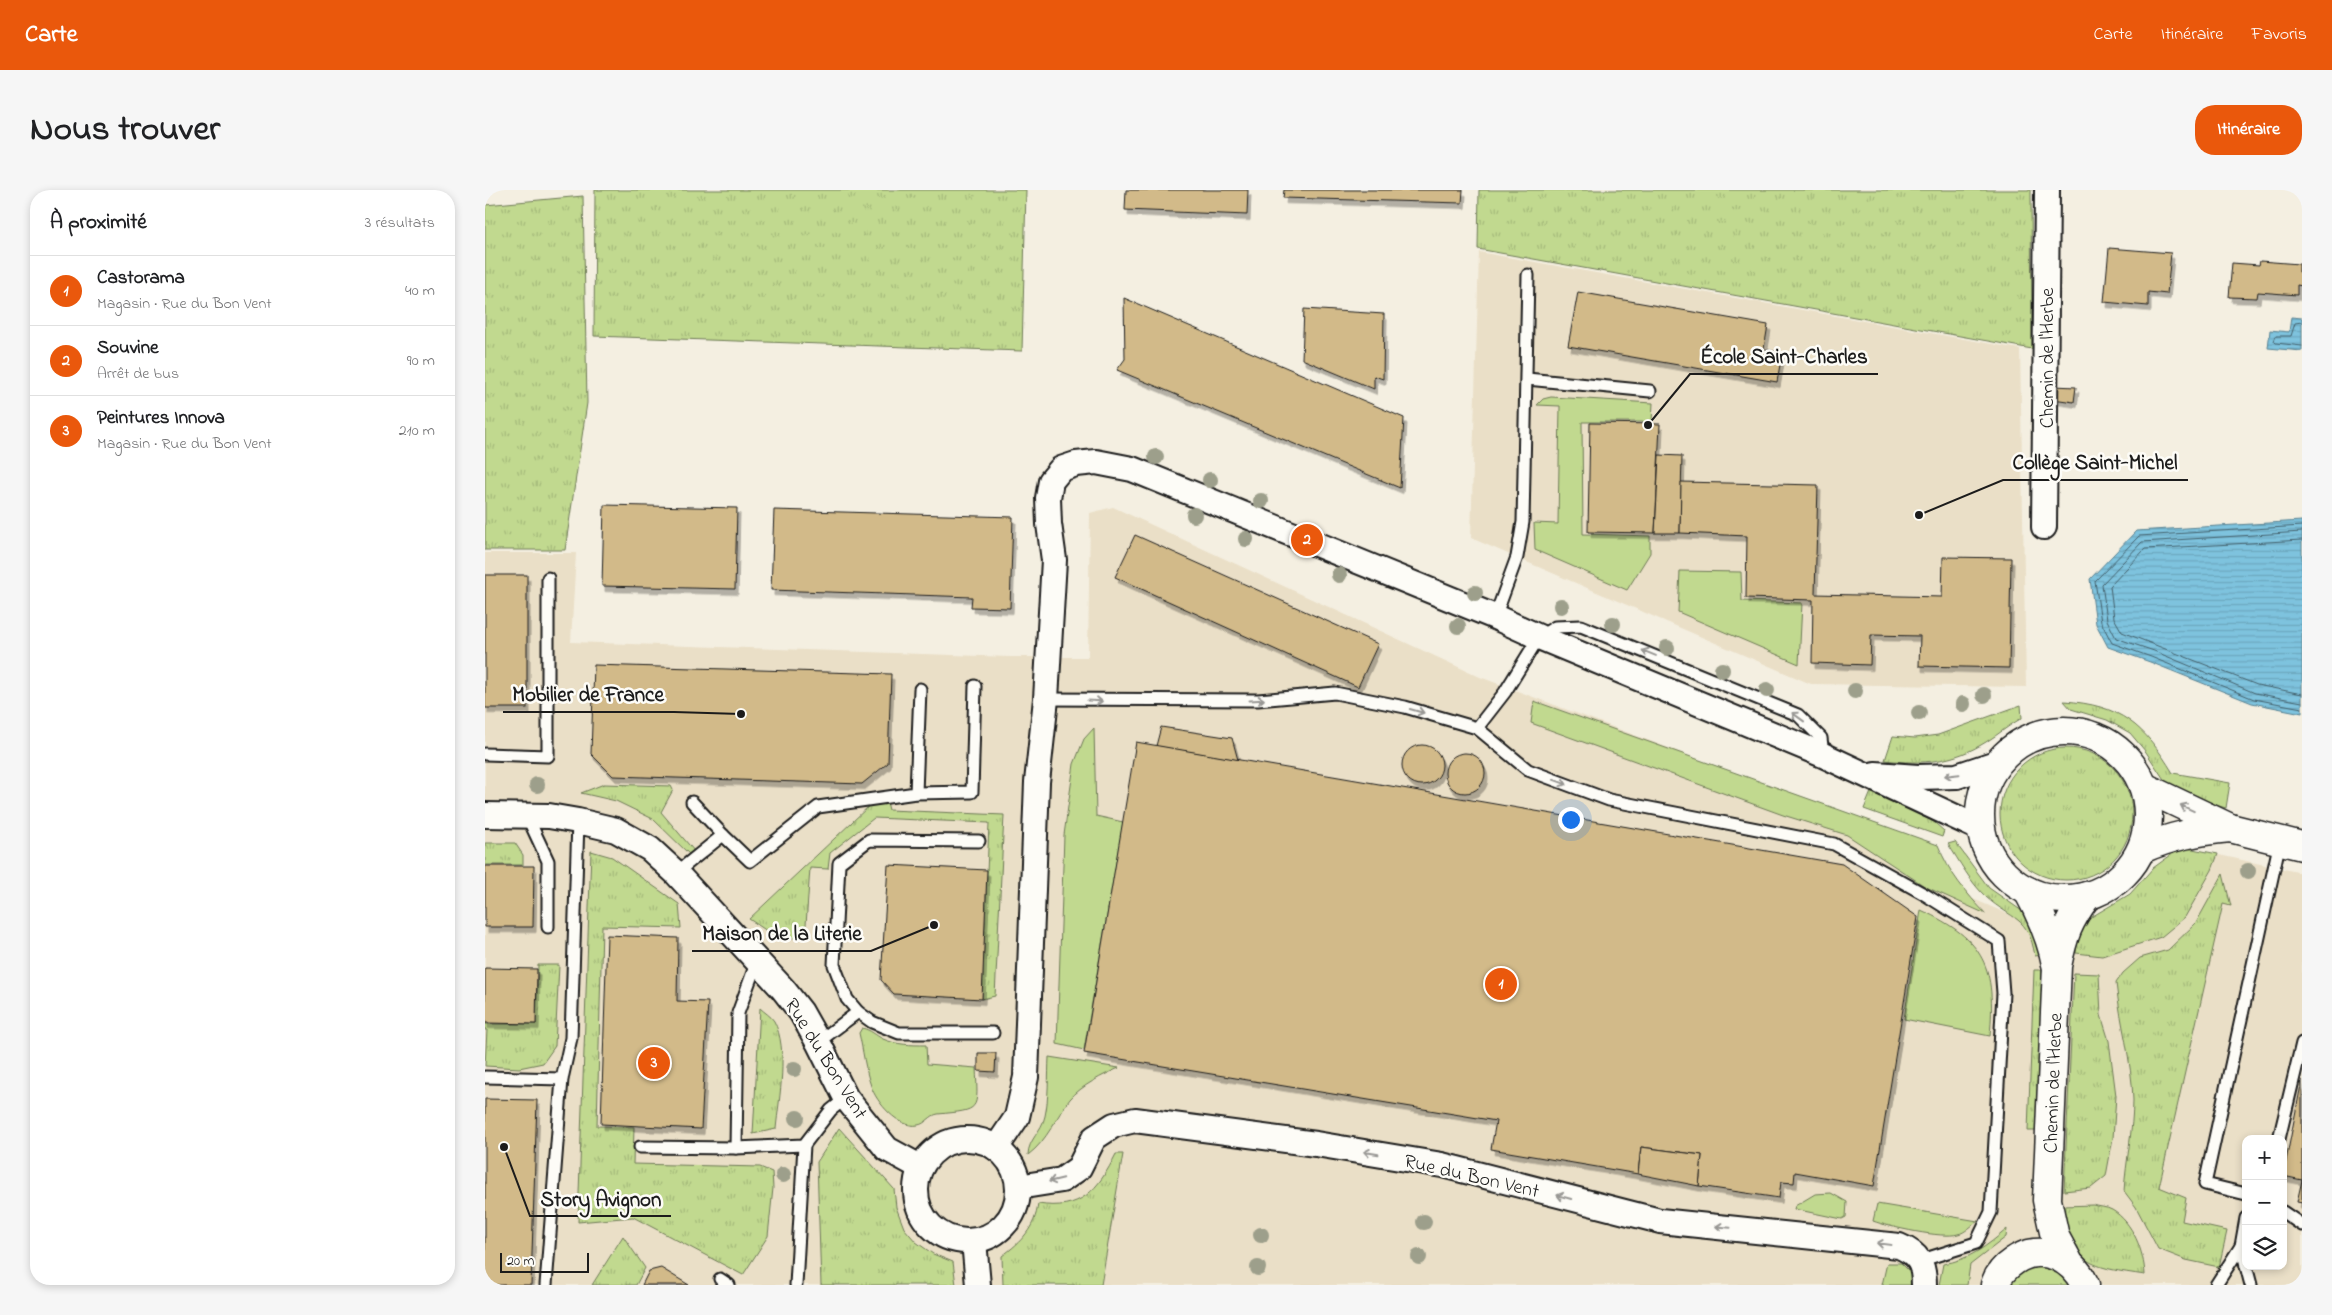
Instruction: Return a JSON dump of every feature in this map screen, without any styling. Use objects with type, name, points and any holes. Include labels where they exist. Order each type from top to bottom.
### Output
[{"type":"street","name":"Chemin de l'Herbe","points":[[2044,527],[2047,190]]},
{"type":"street","points":[[996,1148],[1017,1117],[1026,1077],[1037,782],[1046,699],[1054,560],[1049,524],[1048,498],[1051,481],[1061,469],[1076,464],[1096,462],[1132,469],[1495,617],[1823,755],[1981,829]]},
{"type":"street","points":[[2050,732],[2074,732],[2096,737],[2117,749],[2133,766],[2144,786],[2148,807],[2148,828],[2142,848],[2129,870],[2110,886],[2087,896],[2067,899],[2047,898],[2028,891],[2011,880],[1997,866],[1987,848],[1981,829],[1980,811],[1989,777],[1999,762],[2013,748],[2031,738],[2050,732]]},
{"type":"street","points":[[1863,773],[1918,777],[1957,776],[1999,762]]},
{"type":"street","points":[[2144,786],[2230,828],[2291,844]]},
{"type":"street","name":"Rue du Bon Vent","points":[[485,815],[578,820],[616,830],[650,849],[676,873],[783,989],[801,1012],[846,1098],[887,1149],[920,1167]]},
{"type":"street","points":[[2142,848],[2166,838],[2194,831],[2230,828]]},
{"type":"street","name":"Chemin de l'Herbe","points":[[2028,891],[2042,916],[2051,940],[2057,966]]},
{"type":"street","name":"Chemin de l'Herbe","points":[[2086,1285],[2079,1272],[2068,1261],[2055,1237],[2047,1200],[2057,966],[2063,939],[2072,916],[2087,896]]},
{"type":"street","name":"Rue du Bon Vent","points":[[1019,1186],[1061,1180],[1079,1168],[1094,1138],[1114,1125],[1135,1120],[1317,1144],[1442,1165],[1660,1222],[1899,1246],[1912,1251],[1919,1261]]},
{"type":"street","points":[[968,1138],[983,1141],[996,1148],[1007,1158],[1015,1172],[1019,1186],[1017,1202],[1011,1217],[989,1237],[974,1241],[958,1241],[942,1236],[920,1214],[915,1198],[915,1182],[920,1167],[934,1150],[953,1140],[968,1138]]},
{"type":"street","name":"Chemin de l'Herbe","points":[[1995,1285],[2006,1266],[2019,1257],[2041,1217],[2047,1200]]},
{"type":"street","points":[[974,1241],[978,1285]]},
{"type":"street","points":[[2019,1257],[2036,1252],[2053,1254],[2068,1261]]},
{"type":"street","points":[[1919,1261],[1924,1269],[1924,1285]]},
{"type":"lane","points":[[1495,617],[1517,557],[1523,522],[1528,275]]},
{"type":"lane","points":[[1527,379],[1650,392]]},
{"type":"lane","points":[[485,754],[548,756],[548,578]]},
{"type":"lane","points":[[1477,728],[1505,692],[1539,637]]},
{"type":"lane","points":[[692,802],[750,861],[818,807],[916,793],[972,792],[975,686]]},
{"type":"lane","points":[[916,793],[920,689]]},
{"type":"lane","points":[[1046,699],[1098,701],[1258,700],[1335,693],[1405,707],[1477,728],[1528,770],[1609,800],[1834,844],[1924,894],[1999,941],[2003,993],[1991,1212],[1976,1243],[1919,1261]]},
{"type":"lane","points":[[527,816],[548,861],[548,927]]},
{"type":"lane","points":[[545,1285],[562,1079],[571,1038],[578,820]]},
{"type":"lane","points":[[676,873],[723,835]]},
{"type":"lane","points":[[979,841],[869,840],[839,863],[834,965],[847,999],[872,1022],[899,1032],[993,1032]]},
{"type":"lane","points":[[2242,1193],[2205,1184],[2291,844]]},
{"type":"lane","points":[[736,1148],[738,1013],[757,961]]},
{"type":"lane","points":[[818,1042],[859,1012]]},
{"type":"lane","points":[[2280,1135],[2302,1043]]},
{"type":"lane","points":[[485,1077],[562,1079]]},
{"type":"lane","points":[[796,1285],[804,1145],[831,1110],[846,1098]]},
{"type":"lane","points":[[640,1147],[736,1148],[804,1145]]},
{"type":"lane","points":[[2287,1215],[2302,1225]]},
{"type":"lane","points":[[2216,1285],[2241,1246],[2245,1225]]},
{"type":"lane","points":[[2241,1246],[2242,1250]]},
{"type":"lane","points":[[2247,1270],[2251,1285]]},
{"type":"shaded area","points":[[1479,252],[2020,349],[2026,687],[1811,684],[1471,538]]},
{"type":"shaded area","points":[[1113,507],[1480,677],[1929,846],[1973,899],[2013,916],[2089,920],[2109,911],[2130,894],[2153,868],[2182,847],[2302,873],[2302,1285],[485,1285],[485,553],[576,553],[571,642],[1010,657],[1088,657],[1090,513]]},
{"type":"green space","points":[[595,190],[1026,190],[1022,351],[594,336]]},
{"type":"green space","points":[[1479,190],[2031,190],[2032,349],[1478,249]]},
{"type":"green space","points":[[583,196],[587,403],[565,550],[485,550],[485,205]]},
{"type":"green space","points":[[1551,397],[1653,403],[1652,422],[1582,422],[1583,534],[1650,536],[1650,553],[1627,590],[1535,550],[1534,523],[1558,524],[1560,406],[1537,405],[1543,399]]},
{"type":"green space","points":[[1680,571],[1741,572],[1742,601],[1802,603],[1799,664],[1678,612]]},
{"type":"green space","points":[[1534,701],[1938,845],[1947,865],[1986,914],[1926,887],[1847,835],[1783,815],[1531,723]]},
{"type":"green space","points":[[2064,701],[2101,707],[2129,720],[2152,742],[2173,773],[2230,783],[2226,808],[2187,797],[2171,790],[2146,752],[2130,733],[2107,720],[2071,709]]},
{"type":"green space","points":[[2021,705],[2022,718],[1986,742],[1962,754],[1925,762],[1885,760],[1893,736],[1915,738],[1938,735]]},
{"type":"green space","points":[[1094,728],[1096,816],[1123,822],[1084,1050],[1057,1044],[1064,835],[1074,764],[1084,739]]},
{"type":"green space","points":[[2066,748],[2079,749],[2091,753],[2113,767],[2127,789],[2131,801],[2131,827],[2127,839],[2113,861],[2091,875],[2079,879],[2066,880],[2053,879],[2041,875],[2019,861],[2005,839],[2001,827],[2000,814],[2001,801],[2005,789],[2019,767],[2041,753],[2053,749]]},
{"type":"green space","points":[[604,784],[671,786],[673,790],[661,812],[695,852],[690,855],[653,819],[616,801],[581,793]]},
{"type":"green space","points":[[1871,792],[1927,816],[1944,831],[1942,837],[1864,809]]},
{"type":"green space","points":[[887,802],[889,810],[1004,815],[995,996],[982,999],[989,823],[874,818],[830,853],[828,869],[810,868],[806,925],[794,938],[776,937],[749,919],[869,806]]},
{"type":"green space","points":[[1955,842],[1989,888],[2022,911],[2038,931],[2042,955],[2035,956],[2032,943],[2024,926],[1986,897],[1975,885],[1948,844]]},
{"type":"green space","points":[[485,843],[515,843],[523,855],[523,865],[485,865]]},
{"type":"green space","points":[[2182,847],[2218,854],[2212,870],[2185,917],[2161,937],[2102,956],[2076,953],[2076,938],[2082,925],[2093,916],[2130,894],[2153,868]]},
{"type":"green space","points":[[591,851],[612,857],[679,904],[681,928],[602,926],[597,1126],[634,1127],[633,1164],[760,1167],[772,1172],[773,1188],[768,1236],[743,1275],[633,1217],[578,1222]]},
{"type":"green space","points":[[2223,874],[2231,906],[2223,904],[2159,1187],[2186,1198],[2182,1221],[2227,1231],[2219,1267],[2186,1260],[2158,1249],[2136,1207],[2124,1191],[2133,1100],[2116,983],[2123,973],[2140,958],[2168,950],[2196,923]]},
{"type":"green space","points":[[1921,910],[1943,921],[1960,933],[1973,945],[1982,959],[1988,974],[1991,992],[1990,1036],[1904,1019]]},
{"type":"green space","points":[[538,965],[559,965],[555,1046],[543,1063],[519,1068],[485,1066],[487,1030],[485,1030],[485,1024],[536,1024]]},
{"type":"green space","points":[[2034,970],[2042,970],[2037,1131],[2028,1131]]},
{"type":"green space","points":[[2074,973],[2099,974],[2101,1015],[2109,1041],[2116,1096],[2113,1138],[2106,1176],[2091,1188],[2064,1191]]},
{"type":"green space","points":[[760,1008],[773,1019],[779,1032],[782,1074],[776,1129],[753,1134]]},
{"type":"green space","points":[[862,1028],[883,1039],[894,1042],[909,1045],[926,1045],[927,1064],[976,1068],[977,1093],[974,1106],[962,1111],[935,1115],[918,1125],[903,1123],[896,1119],[883,1106],[871,1086],[859,1033]]},
{"type":"green space","points":[[1049,1057],[1119,1068],[1093,1081],[1075,1094],[1041,1143],[1028,1155],[1030,1145],[1045,1116],[1048,1094]]},
{"type":"green space","points":[[839,1128],[894,1189],[896,1207],[904,1228],[916,1242],[933,1254],[953,1262],[956,1285],[821,1285],[817,1162]]},
{"type":"green space","points":[[1116,1154],[1123,1154],[1101,1285],[1003,1285],[1002,1256],[1026,1234],[1034,1220],[1038,1204],[1066,1204],[1077,1201],[1095,1187]]},
{"type":"green space","points":[[1831,1193],[1847,1202],[1846,1217],[1842,1219],[1794,1209],[1795,1206],[1815,1194]]},
{"type":"green space","points":[[1877,1204],[1978,1221],[1966,1231],[1958,1234],[1941,1235],[1916,1232],[1873,1221]]},
{"type":"green space","points":[[2093,1205],[2112,1210],[2126,1222],[2140,1247],[2145,1275],[2098,1265],[2087,1260],[2078,1252],[2071,1241],[2066,1226],[2063,1206]]},
{"type":"green space","points":[[2007,1229],[2006,1237],[1970,1265],[1967,1285],[1939,1285],[1943,1264],[1969,1256]]},
{"type":"green space","points":[[623,1236],[645,1268],[636,1285],[592,1285]]},
{"type":"green space","points":[[1887,1263],[1901,1263],[1911,1273],[1913,1285],[1882,1285]]},
{"type":"green space","points":[[2035,1265],[2050,1265],[2073,1285],[2004,1285],[2015,1273]]},
{"type":"water","points":[[2291,317],[2302,318],[2302,351],[2268,348],[2270,330],[2289,332]]},
{"type":"water","points":[[2302,521],[2302,713],[2252,703],[2108,647],[2096,624],[2090,579],[2136,531]]},
{"type":"building","points":[[1126,190],[1248,190],[1247,215],[1125,210]]},
{"type":"building","points":[[1284,190],[1463,190],[1462,203],[1283,198]]},
{"type":"building","points":[[2109,248],[2171,253],[2167,294],[2148,292],[2148,306],[2104,302]]},
{"type":"building","points":[[2260,261],[2299,264],[2299,272],[2302,273],[2302,286],[2297,285],[2297,295],[2258,292],[2257,298],[2229,297],[2232,263],[2259,265]]},
{"type":"building","points":[[1578,292],[1768,325],[1764,349],[1782,353],[1777,382],[1568,346]]},
{"type":"building","points":[[1124,298],[1404,418],[1400,488],[1117,370],[1125,359]]},
{"type":"building","points":[[1304,309],[1384,314],[1383,379],[1374,376],[1374,389],[1302,359]]},
{"type":"building","points":[[2054,386],[2076,387],[2074,402],[2053,399]]},
{"type":"building","points":[[1590,423],[1660,424],[1655,533],[1588,532]]},
{"type":"building","points":[[1659,455],[1682,456],[1680,533],[1655,533]]},
{"type":"building","points":[[1681,482],[1818,485],[1815,594],[1942,597],[1943,557],[2011,558],[2009,668],[1919,666],[1920,636],[1871,635],[1870,665],[1812,663],[1813,600],[1746,598],[1747,536],[1680,533]]},
{"type":"building","points":[[604,505],[737,508],[735,589],[602,586]]},
{"type":"building","points":[[774,510],[1013,517],[1010,608],[971,607],[972,597],[771,590]]},
{"type":"building","points":[[1135,535],[1378,644],[1358,687],[1115,577]]},
{"type":"building","points":[[485,575],[527,575],[527,708],[485,708]]},
{"type":"building","points":[[594,665],[891,674],[888,763],[862,784],[613,776],[591,754]]},
{"type":"building","points":[[1161,727],[1232,738],[1238,760],[1156,746]]},
{"type":"building","points":[[1136,742],[1842,864],[1918,917],[1874,1186],[1795,1172],[1794,1183],[1781,1182],[1779,1198],[1699,1186],[1702,1155],[1641,1147],[1638,1174],[1491,1149],[1496,1121],[1084,1053]]},
{"type":"building","points":[[1418,745],[1426,745],[1433,748],[1439,754],[1442,765],[1439,776],[1433,782],[1426,785],[1418,785],[1411,782],[1405,776],[1402,769],[1402,761],[1405,754],[1411,748]]},
{"type":"building","points":[[1465,753],[1479,759],[1485,773],[1479,787],[1465,793],[1451,787],[1445,773],[1451,759]]},
{"type":"building","points":[[888,865],[987,870],[982,999],[894,994],[881,980]]},
{"type":"building","points":[[485,866],[534,866],[533,927],[485,927]]},
{"type":"building","points":[[607,935],[678,938],[677,1001],[708,1002],[701,1129],[601,1124]]},
{"type":"building","points":[[485,968],[537,969],[536,1024],[485,1023]]},
{"type":"building","points":[[978,1053],[996,1053],[995,1072],[978,1071]]},
{"type":"building","points":[[2302,1080],[2302,1180],[2287,1177],[2287,1156]]},
{"type":"building","points":[[485,1099],[537,1100],[531,1285],[485,1285]]},
{"type":"building","points":[[1641,1147],[1702,1155],[1699,1186],[1638,1174]]},
{"type":"building","points":[[2302,1180],[2302,1203],[2297,1202]]},
{"type":"building","points":[[661,1268],[689,1285],[642,1285],[649,1271]]},
{"type":"place","name":"École Saint-Charles","points":[[1648,425]]},
{"type":"place","name":"Collège Saint-Michel","points":[[1919,515]]},
{"type":"place","name":"Souvine","points":[[1307,540]]},
{"type":"place","name":"Mobilier de France","points":[[741,714]]},
{"type":"place","name":"Maison de la Literie","points":[[934,925]]},
{"type":"place","name":"Castorama","points":[[1501,984]]},
{"type":"place","name":"Peintures Innova","points":[[654,1063]]},
{"type":"place","name":"Story Avignon","points":[[504,1147]]}]
